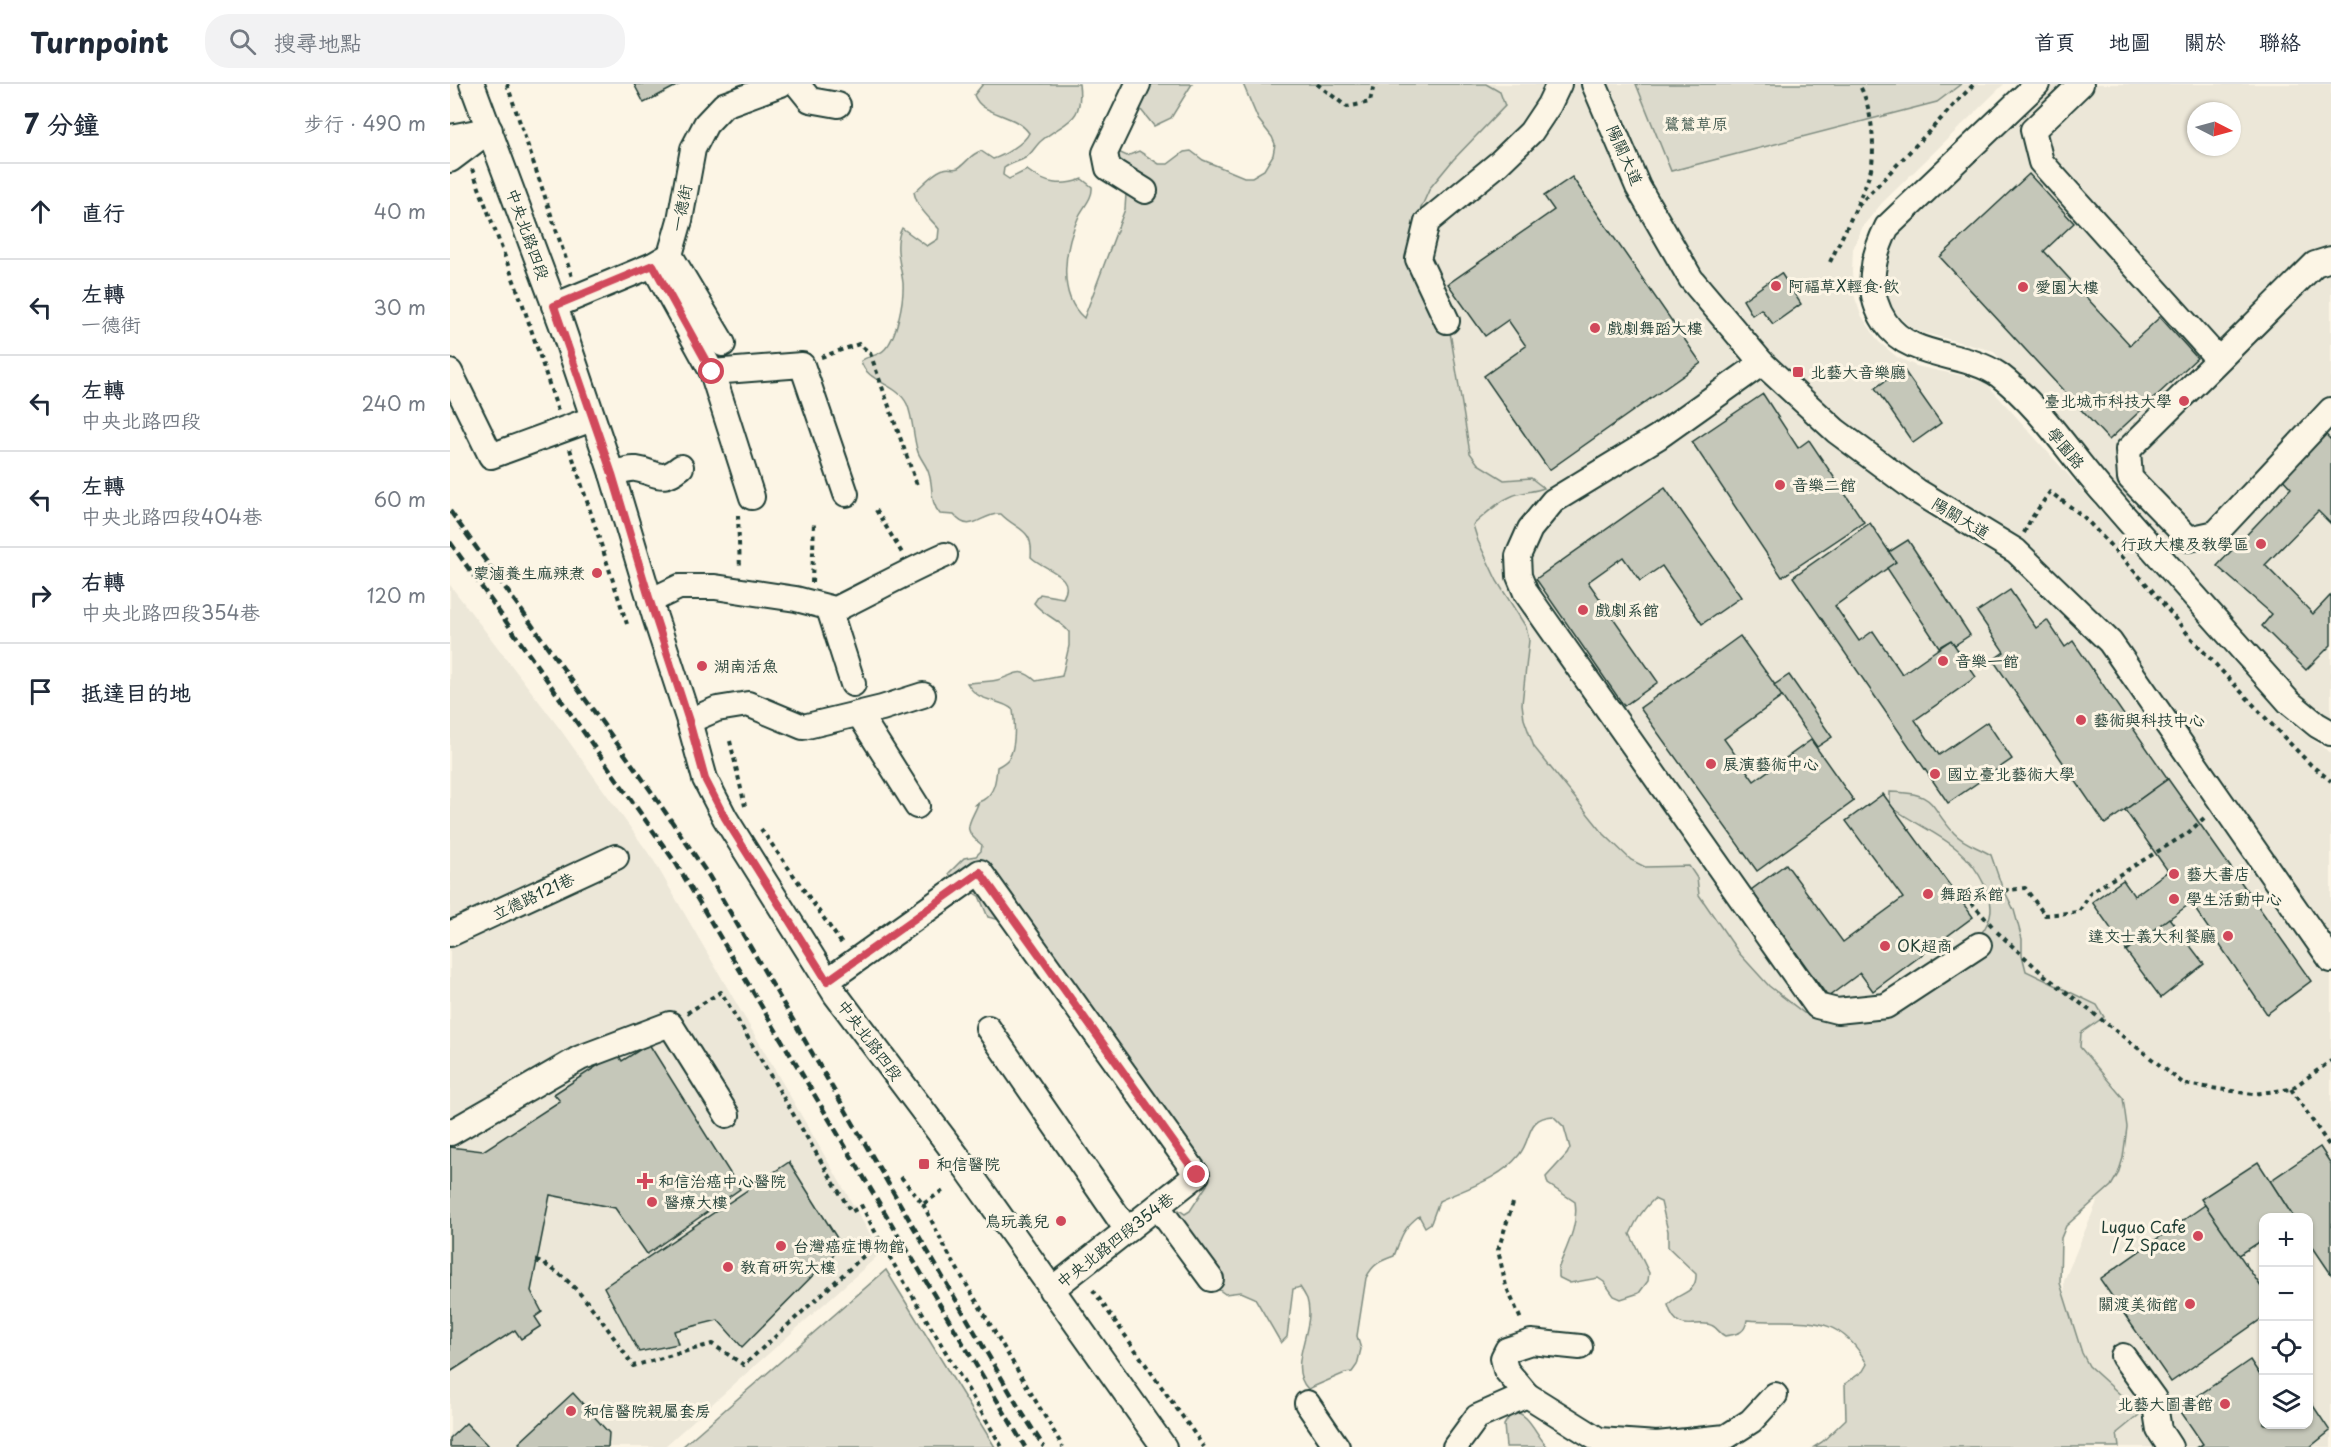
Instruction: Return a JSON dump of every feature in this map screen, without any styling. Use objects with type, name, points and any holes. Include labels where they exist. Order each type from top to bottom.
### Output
[{"type":"street","name":"中央北路四段","points":[[472,84],[554,306],[612,474],[705,779],[725,818],[827,981],[971,1175],[1164,1447]]},
{"type":"street","name":"一德街","points":[[661,260],[680,220],[693,149],[706,124],[724,105],[781,84]]},
{"type":"street","points":[[797,84],[810,100],[838,105]]},
{"type":"street","points":[[1138,84],[1105,153],[1108,168],[1145,191]]},
{"type":"street","points":[[1447,321],[1418,259],[1427,222],[1498,163],[1531,132],[1560,84]]},
{"type":"street","name":"陽關大道","points":[[1594,84],[1638,188],[1691,279],[1762,363],[1845,438],[1917,491],[2016,552],[2110,642],[2331,960]]},
{"type":"street","name":"學園路","points":[[2037,84],[1887,227],[1877,246],[1872,267],[1874,294],[1886,323],[1908,343],[1971,362],[1997,374],[2025,398],[2103,493],[2289,702],[2317,725],[2331,733]]},
{"type":"street","points":[[2081,84],[2033,130],[2041,162],[2217,359]]},
{"type":"street","points":[[450,136],[490,130]]},
{"type":"street","points":[[450,148],[490,130]]},
{"type":"street","points":[[460,163],[490,130]]},
{"type":"street","points":[[2331,259],[2315,264],[2128,450],[2130,478],[2189,539],[2216,533],[2331,410]]},
{"type":"street","points":[[554,306],[661,260]]},
{"type":"street","points":[[661,260],[723,344]]},
{"type":"street","points":[[661,260],[712,372],[745,506]]},
{"type":"street","points":[[1762,363],[1658,437],[1553,501],[1530,529],[1523,542],[1518,556],[1519,576],[1526,593],[1817,1006],[1837,1011],[1886,1006],[1988,938]]},
{"type":"street","points":[[712,372],[802,365],[846,494]]},
{"type":"street","points":[[450,372],[491,456],[592,419]]},
{"type":"street","points":[[612,474],[634,469],[664,477],[671,475],[681,467]]},
{"type":"street","points":[[650,601],[679,587],[715,587],[796,599],[821,608],[881,588],[911,570],[945,555]]},
{"type":"street","points":[[821,608],[853,684]]},
{"type":"street","points":[[689,721],[717,709],[748,704],[803,727],[859,714],[923,695]]},
{"type":"street","points":[[859,714],[918,806]]},
{"type":"street","name":"立德路121巷","points":[[450,934],[616,857]]},
{"type":"street","name":"中央北路四段354巷","points":[[827,981],[980,872],[1197,1175],[1051,1290]]},
{"type":"street","points":[[450,1133],[580,1058],[670,1024],[727,1115]]},
{"type":"street","points":[[988,1028],[1126,1230]]},
{"type":"street","points":[[1158,1207],[1211,1279]]},
{"type":"street","points":[[1580,1347],[1531,1342],[1507,1350],[1503,1358],[1506,1370],[1527,1395],[1599,1440],[1657,1444],[1726,1437],[1750,1421],[1775,1395]]},
{"type":"street","points":[[2124,1356],[2154,1399],[2159,1430],[2170,1447]]},
{"type":"street","points":[[1455,1447],[1477,1417],[1527,1395]]},
{"type":"street","points":[[1306,1403],[1337,1447]]},
{"type":"path","points":[[507,84],[572,278]]},
{"type":"path","points":[[1317,84],[1347,107],[1370,102],[1374,84]]},
{"type":"path","points":[[1830,262],[1856,208],[1872,165],[1871,127],[1859,84]]},
{"type":"path","points":[[1856,208],[1974,84]]},
{"type":"path","points":[[460,163],[523,305],[627,624]]},
{"type":"path","points":[[802,365],[859,344],[870,353],[917,485]]},
{"type":"path","points":[[2016,552],[2031,519],[2050,492],[2083,516],[2151,589],[2191,638],[2275,728],[2311,765],[2331,781]]},
{"type":"path","points":[[740,592],[745,506]]},
{"type":"path","points":[[876,510],[911,570]]},
{"type":"path","points":[[814,520],[821,608]]},
{"type":"path","points":[[730,741],[746,809]]},
{"type":"path","points":[[760,828],[842,944]]},
{"type":"path","points":[[2188,833],[2091,892],[2079,912],[2044,915],[2025,888],[1978,894],[1969,900],[1988,938],[2043,974],[2184,1084],[2253,1095],[2291,1089],[2331,1061]]},
{"type":"path","points":[[670,1024],[721,992],[851,1212],[860,1204],[1002,1447]]},
{"type":"path","points":[[2291,1089],[2331,1148]]},
{"type":"path","points":[[901,1177],[923,1204],[949,1255],[1064,1447]]},
{"type":"path","points":[[923,1204],[944,1190]]},
{"type":"path","points":[[1513,1203],[1498,1250],[1506,1286],[1531,1342]]},
{"type":"path","points":[[536,1261],[548,1265],[591,1306],[633,1366],[712,1344],[744,1365],[880,1241]]},
{"type":"path","points":[[1093,1290],[1204,1447]]},
{"type":"shaded area","name":"國立臺北藝術大學","points":[[1313,84],[2004,84],[1882,203],[1863,226],[1853,249],[1854,295],[1861,315],[1879,342],[1897,357],[1916,366],[1986,383],[2290,723],[2331,753],[2331,1447],[2087,1447],[2067,1370],[2064,1281],[2121,1144],[1828,1061],[1544,795]]},
{"type":"shaded area","name":"臺北城市科技大學","points":[[2055,84],[2331,84],[2331,717],[2309,704],[1993,351],[1913,330],[1894,312],[1880,269],[1892,237]]},
{"type":"shaded area","name":"和信治癌中心醫院","points":[[450,585],[560,729],[654,861],[881,1253],[664,1447],[450,1447]]},
{"type":"green space","points":[[983,84],[1079,84],[1079,107],[1071,120],[1041,141],[1027,156],[1004,168],[1003,175],[1009,179],[1027,170],[1053,183],[1067,183],[1082,179],[1092,187],[1090,198],[1074,228],[1066,269],[1069,296],[1075,308],[1084,318],[1125,209],[1126,194],[1120,189],[1114,150],[1127,156],[1139,151],[1159,164],[1168,164],[1184,152],[1191,151],[1203,160],[1244,177],[1252,177],[1264,170],[1273,155],[1275,144],[1258,119],[1243,84],[1486,84],[1500,92],[1505,106],[1453,160],[1430,188],[1417,217],[1450,332],[1470,453],[1478,464],[1504,480],[1531,478],[1544,488],[1507,499],[1473,525],[1497,581],[1526,627],[1529,640],[1522,704],[1524,719],[1534,747],[1604,834],[1631,860],[1645,867],[1689,866],[1697,878],[1699,895],[1739,953],[1769,986],[1804,1013],[1831,1018],[1862,1010],[1981,934],[1988,922],[1991,911],[1990,899],[1985,886],[1967,858],[1956,848],[1890,806],[1890,792],[1924,798],[1930,802],[1958,837],[1991,855],[2001,884],[2014,910],[2022,939],[2022,955],[2026,971],[2097,1005],[2104,1017],[2081,1033],[2080,1047],[2123,1098],[2127,1127],[2123,1158],[2118,1174],[2111,1186],[2066,1226],[2061,1238],[2060,1283],[2082,1353],[2089,1366],[2139,1415],[2117,1433],[2119,1447],[1814,1447],[1846,1419],[1845,1384],[1863,1371],[1867,1364],[1855,1346],[1843,1334],[1815,1323],[1747,1320],[1742,1331],[1725,1336],[1707,1324],[1683,1324],[1677,1321],[1668,1305],[1690,1290],[1696,1274],[1668,1247],[1668,1231],[1661,1202],[1654,1199],[1650,1203],[1640,1215],[1630,1234],[1649,1273],[1648,1281],[1639,1293],[1621,1299],[1614,1296],[1604,1282],[1598,1278],[1570,1283],[1558,1277],[1558,1269],[1568,1245],[1576,1211],[1575,1202],[1548,1184],[1546,1177],[1570,1148],[1564,1127],[1553,1116],[1544,1118],[1534,1125],[1519,1155],[1502,1171],[1439,1201],[1431,1223],[1425,1227],[1419,1216],[1413,1221],[1403,1234],[1394,1256],[1381,1261],[1371,1269],[1366,1278],[1357,1336],[1361,1349],[1357,1365],[1352,1372],[1308,1389],[1302,1379],[1300,1358],[1309,1310],[1307,1299],[1300,1287],[1293,1289],[1287,1337],[1281,1343],[1255,1298],[1241,1292],[1225,1294],[1214,1286],[1177,1215],[1179,1210],[1185,1214],[1190,1211],[1207,1185],[1203,1171],[1035,973],[1035,966],[1001,920],[988,917],[979,896],[952,879],[949,873],[964,858],[976,856],[981,851],[982,845],[969,830],[978,804],[974,805],[990,794],[997,767],[1009,758],[1014,741],[1013,710],[1002,703],[977,695],[967,683],[997,680],[1017,673],[1030,676],[1036,681],[1062,676],[1069,646],[1069,632],[1034,603],[1040,594],[1063,598],[1066,584],[1062,578],[1031,557],[1030,540],[1027,535],[1001,514],[966,523],[954,515],[940,514],[933,500],[928,471],[917,449],[907,404],[896,392],[869,374],[861,361],[885,349],[896,327],[903,290],[898,248],[902,228],[927,246],[938,239],[939,229],[921,208],[914,192],[940,170],[958,168],[971,156],[981,151],[993,159],[1018,145],[1029,133],[1015,121],[991,111],[978,102],[974,95]]},
{"type":"green space","points":[[1131,84],[1192,84],[1171,118],[1154,126],[1137,105]]},
{"type":"green space","name":"鷺鷥草原","points":[[1636,84],[1961,84],[1937,102],[1671,171]]},
{"type":"green space","points":[[886,1270],[995,1447],[682,1447]]},
{"type":"green space","points":[[1512,1412],[1528,1420],[1548,1447],[1506,1447],[1504,1425]]},
{"type":"building","points":[[634,84],[680,84],[644,103]]},
{"type":"building","name":"愛園大樓","points":[[2029,174],[2074,223],[2044,251],[2130,345],[2160,317],[2197,358],[2109,440],[1940,257]]},
{"type":"building","name":"戲劇舞蹈大樓","points":[[1572,177],[1701,363],[1549,470],[1484,376],[1526,346],[1508,320],[1485,336],[1448,284],[1554,210],[1544,196]]},
{"type":"building","name":"阿福草X輕食·飲","points":[[1781,273],[1801,304],[1773,324],[1761,309],[1752,315],[1743,300]]},
{"type":"building","points":[[1903,369],[1941,423],[1913,443],[1875,388]]},
{"type":"building","name":"音樂二館","points":[[1763,394],[1798,448],[1809,440],[1864,522],[1782,577],[1692,442]]},
{"type":"building","name":"行政大樓及教學區","points":[[2318,426],[2330,439],[2331,437],[2331,524],[2318,511],[2265,565],[2313,614],[2331,595],[2331,645],[2306,670],[2262,626],[2272,614],[2217,566],[2291,488],[2279,475]]},
{"type":"building","name":"戲劇系館","points":[[1665,488],[1741,597],[1702,624],[1662,566],[1640,581],[1623,557],[1588,582],[1658,682],[1624,706],[1536,579]]},
{"type":"building","name":"音樂一館","points":[[1870,523],[1896,562],[1835,606],[1859,641],[1873,631],[1902,674],[1951,640],[1976,677],[1915,720],[1939,755],[1987,722],[2012,759],[1948,803],[1793,577]]},
{"type":"building","points":[[1908,540],[1970,635],[1955,645],[1951,640],[1939,647],[1887,568],[1896,562],[1889,552]]},
{"type":"building","name":"藝術與科技中心","points":[[2010,590],[2036,628],[2047,620],[2065,647],[2073,641],[2168,779],[2105,824],[1993,660],[2004,652],[1977,612]]},
{"type":"building","name":"展演藝術中心","points":[[1740,636],[1783,696],[1724,739],[1754,781],[1811,740],[1854,801],[1757,871],[1640,708]]},
{"type":"building","points":[[1789,675],[1832,737],[1817,747],[1774,685]]},
{"type":"building","name":"學生活動中心","points":[[2168,779],[2311,981],[2267,1014],[2191,903],[2126,950],[2092,902],[2123,880],[2134,896],[2168,871],[2125,810]]},
{"type":"building","name":"舞蹈系館","points":[[1883,794],[1973,917],[1873,991],[1860,973],[1828,997],[1751,890],[1786,864],[1843,942],[1903,898],[1846,821]]},
{"type":"building","points":[[2169,918],[2204,964],[2161,998],[2126,951]]},
{"type":"building","name":"醫療大樓","points":[[649,1044],[740,1189],[647,1254],[615,1208],[550,1195],[531,1291],[542,1312],[535,1317],[541,1326],[521,1339],[515,1330],[450,1372],[450,1147],[483,1151],[560,1101],[554,1094],[617,1053],[622,1061]]},
{"type":"building","points":[[2320,1147],[2331,1164],[2331,1274],[2313,1247],[2313,1213],[2291,1213],[2270,1181]]},
{"type":"building","name":"教育研究大樓","points":[[789,1162],[842,1246],[742,1347],[718,1320],[674,1331],[678,1344],[639,1352],[604,1287]]},
{"type":"building","points":[[2258,1162],[2291,1213],[2259,1213],[2259,1242],[2238,1256],[2201,1199]]},
{"type":"building","name":"關渡美術館","points":[[2205,1205],[2259,1284],[2259,1320],[2171,1382],[2100,1279]]},
{"type":"building","name":"北藝大圖書館","points":[[2250,1360],[2259,1374],[2259,1429],[2313,1429],[2313,1406],[2330,1431],[2310,1447],[2198,1447],[2203,1444],[2179,1409]]},
{"type":"building","name":"和信醫院親屬套房","points":[[573,1393],[609,1433],[608,1447],[523,1447],[519,1443]]},
{"type":"building","points":[[466,1423],[489,1447],[450,1447],[450,1438]]},
{"type":"railway","points":[[450,511],[644,781],[709,876],[1019,1408],[1044,1447]]},
{"type":"railway","points":[[450,542],[677,865],[1025,1447]]},
{"type":"place","name":"阿福草X輕食·飲","points":[[1776,286]]},
{"type":"place","name":"愛園大樓","points":[[2023,287]]},
{"type":"place","name":"戲劇舞蹈大樓","points":[[1595,328]]},
{"type":"place","name":"北藝大音樂廳","points":[[1798,372]]},
{"type":"place","name":"臺北城市科技大學","points":[[2184,401]]},
{"type":"place","name":"音樂二館","points":[[1780,485]]},
{"type":"place","name":"行政大樓及教學區","points":[[2261,544]]},
{"type":"place","name":"蒙滷養生麻辣煮","points":[[597,573]]},
{"type":"place","name":"戲劇系館","points":[[1583,610]]},
{"type":"place","name":"音樂一館","points":[[1943,661]]},
{"type":"place","name":"湖南活魚","points":[[702,666]]},
{"type":"place","name":"藝術與科技中心","points":[[2081,720]]},
{"type":"place","name":"展演藝術中心","points":[[1711,764]]},
{"type":"place","name":"國立臺北藝術大學","points":[[1935,774]]},
{"type":"place","name":"藝大書店","points":[[2174,874]]},
{"type":"place","name":"舞蹈系館","points":[[1928,894]]},
{"type":"place","name":"學生活動中心","points":[[2174,899]]},
{"type":"place","name":"達文士義大利餐廳","points":[[2228,936]]},
{"type":"place","name":"OK超商","points":[[1885,946]]},
{"type":"place","name":"和信醫院","points":[[924,1164]]},
{"type":"place","name":"和信治癌中心醫院","points":[[645,1181]]},
{"type":"place","name":"醫療大樓","points":[[652,1202]]},
{"type":"place","name":"鳥玩義兒","points":[[1061,1221]]},
{"type":"place","name":"Luguo Cafe / Z Space","points":[[2198,1236]]},
{"type":"place","name":"台灣癌症博物館","points":[[781,1246]]},
{"type":"place","name":"教育研究大樓","points":[[728,1267]]},
{"type":"place","name":"關渡美術館","points":[[2190,1304]]},
{"type":"place","name":"北藝大圖書館","points":[[2225,1404]]},
{"type":"place","name":"和信醫院親屬套房","points":[[571,1411]]},
{"type":"route","points":[[712,372],[653,265],[554,306],[612,474],[705,779],[725,818],[827,981],[856,963],[980,872],[1197,1175]]}]
